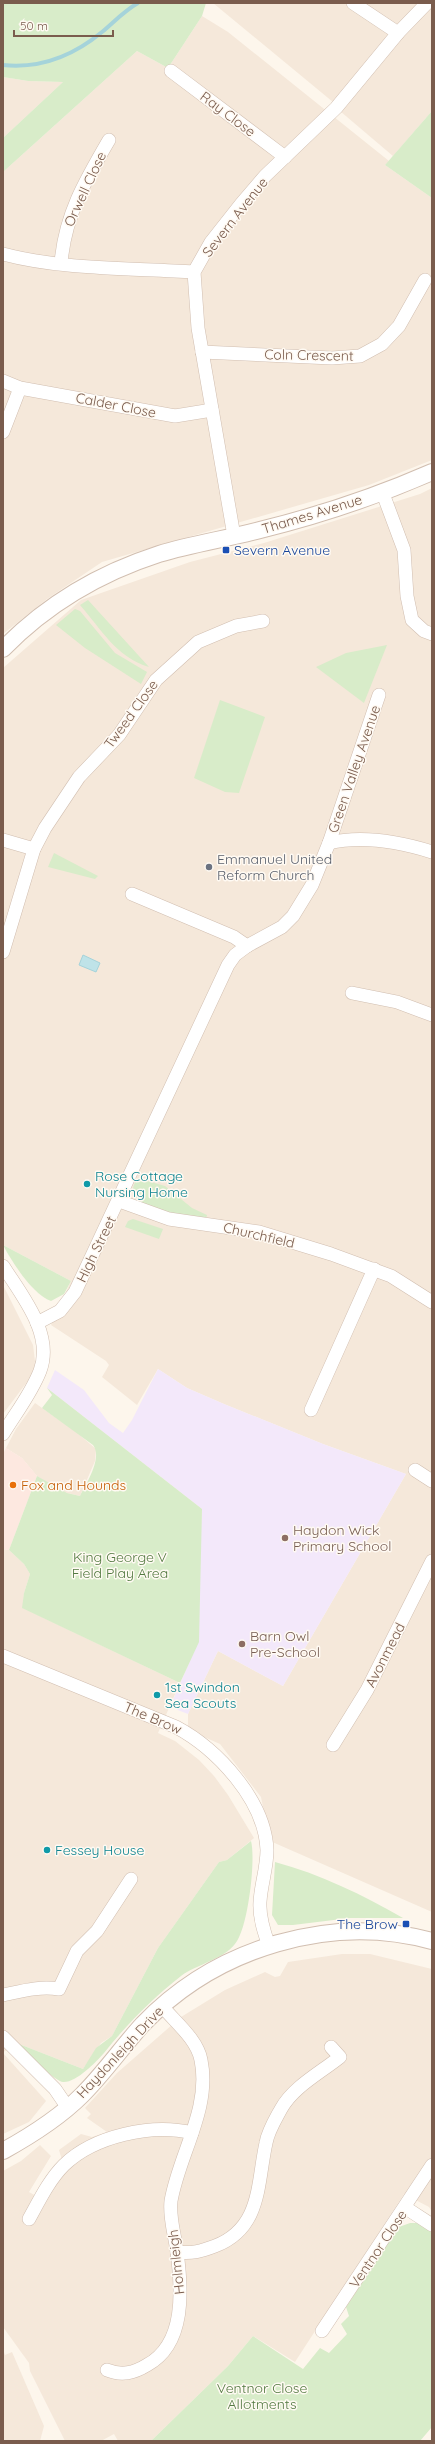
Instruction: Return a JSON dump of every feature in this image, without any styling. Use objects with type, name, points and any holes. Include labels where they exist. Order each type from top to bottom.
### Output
[{"type":"street","points":[[353,3],[398,33]]},
{"type":"street","name":"Severn Avenue","points":[[234,536],[202,352],[195,305],[194,272],[211,242],[241,204],[285,156],[336,108],[398,33],[427,3]]},
{"type":"street","name":"Ray Close","points":[[171,71],[285,156]]},
{"type":"street","name":"Orwell Close","points":[[61,263],[63,237],[69,219],[109,140]]},
{"type":"street","points":[[3,254],[21,259],[61,263],[194,272]]},
{"type":"street","name":"Coln Crescent","points":[[202,352],[332,358],[360,356],[382,344],[399,326],[425,280]]},
{"type":"street","name":"Calder Close","points":[[3,381],[20,388],[175,416],[212,410]]},
{"type":"street","points":[[3,432],[20,388]]},
{"type":"street","name":"Thames Avenue","points":[[3,650],[37,618],[68,595],[84,586],[158,555],[282,524],[382,491],[432,472]]},
{"type":"street","points":[[382,491],[404,550],[407,596],[412,620],[424,631],[432,634]]},
{"type":"street","name":"Tweed Close","points":[[3,952],[34,849],[79,777],[118,735],[166,668],[198,642],[236,626],[263,621]]},
{"type":"street","name":"Green Valley Avenue","points":[[247,946],[274,934],[293,916],[312,886],[329,843],[379,695]]},
{"type":"street","points":[[3,840],[34,849]]},
{"type":"street","points":[[329,843],[345,840],[389,841],[403,843],[432,852]]},
{"type":"street","points":[[132,894],[234,937],[247,946]]},
{"type":"street","name":"High Street","points":[[37,1323],[60,1312],[69,1303],[119,1201],[228,965],[235,954],[247,946]]},
{"type":"street","points":[[352,993],[397,1002],[432,1016]]},
{"type":"street","name":"Churchfield","points":[[119,1201],[183,1222],[229,1226],[259,1232],[374,1269],[390,1276],[432,1302]]},
{"type":"street","points":[[3,1266],[37,1323],[44,1346],[42,1367],[30,1391],[3,1434]]},
{"type":"street","points":[[311,1410],[374,1269]]},
{"type":"street","points":[[415,1470],[432,1481]]},
{"type":"street","name":"Avonmead","points":[[333,1746],[367,1690],[432,1561]]},
{"type":"street","name":"The Brow","points":[[3,1656],[176,1727],[197,1739],[222,1760],[246,1792],[264,1833],[267,1858],[260,1910],[269,1946]]},
{"type":"street","points":[[3,1995],[45,1987],[59,1989],[77,1951],[97,1931],[131,1879]]},
{"type":"street","name":"Haydonleigh Drive","points":[[3,2151],[35,2133],[68,2108],[162,2006],[203,1975],[223,1964],[269,1946],[319,1934],[387,1932],[432,1941]]},
{"type":"street","name":"Holmleigh","points":[[107,2370],[124,2374],[137,2370],[158,2358],[168,2345],[175,2332],[180,2303],[177,2252],[171,2202],[182,2156],[192,2132],[202,2092],[201,2058],[196,2046],[162,2006]]},
{"type":"street","points":[[3,2037],[55,2089],[68,2108]]},
{"type":"street","points":[[177,2252],[191,2254],[201,2252],[222,2243],[235,2235],[244,2224],[258,2197],[266,2142],[274,2121],[282,2107],[302,2085],[340,2057],[331,2047]]},
{"type":"street","points":[[29,2219],[47,2188],[63,2166],[90,2145],[155,2129],[179,2129],[192,2132]]},
{"type":"street","name":"Ventnor Close","points":[[322,2331],[406,2208],[432,2165]]},
{"type":"street","points":[[406,2208],[432,2225]]},
{"type":"shaded area","points":[[213,3],[418,3],[398,32],[339,107]]},
{"type":"shaded area","points":[[427,3],[432,3],[432,111],[393,156],[340,111]]},
{"type":"shaded area","points":[[202,16],[228,32],[389,161],[385,165],[432,198],[432,460],[369,485],[102,562],[47,599],[3,634],[3,172],[137,51],[168,68]]},
{"type":"shaded area","points":[[3,77],[28,81],[63,82],[3,138]]},
{"type":"shaded area","points":[[432,488],[432,1912],[270,1841],[261,1797],[220,1744],[188,1730],[188,1714],[218,1651],[283,1686],[406,1474],[323,1444],[224,1404],[187,1388],[158,1369],[137,1405],[102,1377],[109,1365],[106,1361],[51,1325],[71,1281],[3,1245],[3,668],[81,600],[190,562],[264,543],[420,494]]},
{"type":"shaded area","points":[[3,1285],[33,1345],[35,1361],[33,1374],[3,1414]]},
{"type":"shaded area","name":"Haydon Wick Primary School","points":[[158,1369],[187,1388],[224,1404],[323,1444],[406,1474],[283,1686],[218,1651],[188,1714],[170,1707],[192,1656],[202,1509],[47,1388],[55,1370],[84,1390],[109,1423],[123,1433],[132,1420]]},
{"type":"shaded area","points":[[35,1403],[76,1432],[96,1449],[95,1461],[80,1496],[67,1493],[37,1476],[22,1458],[6,1448],[16,1429]]},
{"type":"shaded area","points":[[6,1448],[22,1458],[37,1476],[9,1550],[3,1549],[3,1454]]},
{"type":"shaded area","points":[[3,1549],[9,1550],[24,1564],[30,1574],[24,1593],[23,1608],[180,1683],[158,1733],[175,1741],[199,1760],[214,1776],[228,1795],[254,1838],[227,1860],[219,1862],[158,1948],[112,2036],[101,2043],[83,2069],[19,2044],[3,2052]]},
{"type":"shaded area","points":[[342,1954],[370,1954],[432,1969],[432,2212],[429,2207],[404,2194],[295,2362],[253,2336],[228,2366],[151,2441],[118,2441],[114,2434],[101,2441],[65,2441],[30,2371],[29,2363],[3,2327],[3,2171],[21,2161],[40,2145],[51,2156],[29,2192],[36,2196],[62,2160],[59,2150],[81,2134],[92,2137],[107,2132],[87,2118],[91,2114],[85,2108],[117,2073],[181,2017],[225,1990],[265,1972],[275,1977],[280,1976],[288,1962]]},
{"type":"shaded area","points":[[3,2053],[46,2101],[29,2122],[3,2134]]},
{"type":"shaded area","points":[[3,2350],[5,2355],[12,2352],[44,2426],[40,2441],[3,2441]]},
{"type":"green space","points":[[3,3],[206,3],[202,16],[168,68],[137,51],[3,172],[3,138],[63,82],[28,81],[3,77]]},
{"type":"green space","points":[[432,111],[432,198],[385,165]]},
{"type":"green space","points":[[88,600],[149,667],[127,657],[110,642],[80,605]]},
{"type":"green space","points":[[75,609],[80,611],[115,653],[147,672],[141,684],[85,648],[56,625]]},
{"type":"green space","points":[[387,645],[364,703],[316,667],[346,653]]},
{"type":"green space","points":[[220,700],[265,717],[239,793],[225,792],[194,778]]},
{"type":"green space","points":[[54,853],[98,876],[95,879],[48,867]]},
{"type":"green space","points":[[137,1178],[165,1186],[192,1208],[207,1215],[206,1219],[175,1216],[152,1209],[142,1204],[136,1197],[133,1189]]},
{"type":"green space","points":[[133,1219],[163,1229],[159,1239],[125,1227],[128,1221]]},
{"type":"green space","points":[[3,1245],[71,1281],[64,1294],[51,1301],[44,1298],[30,1285],[17,1269]]},
{"type":"green space","name":"King George V Field Play Area","points":[[47,1388],[202,1509],[199,1642],[180,1683],[22,1608],[24,1593],[30,1574],[24,1564],[9,1550],[37,1476],[67,1493],[80,1496],[95,1464],[96,1457],[96,1450],[93,1445],[42,1408],[52,1395]]},
{"type":"green space","points":[[251,1841],[252,1877],[248,1907],[241,1933],[232,1947],[219,1957],[181,1976],[170,1985],[131,2022],[96,2061],[80,2076],[74,2079],[63,2082],[60,2081],[15,2046],[19,2044],[83,2069],[96,2048],[112,2036],[158,1948],[219,1862],[227,1860]]},
{"type":"green space","points":[[275,1862],[341,1886],[403,1918],[350,1918],[293,1925],[278,1925],[272,1915]]},
{"type":"green space","name":"Ventnor Close Allotments","points":[[410,2223],[418,2223],[432,2232],[432,2427],[420,2441],[151,2441],[228,2366],[253,2336],[303,2369],[320,2348],[329,2353],[347,2334],[341,2324],[349,2316],[346,2307],[399,2227]]},
{"type":"water","points":[[83,955],[100,963],[96,972],[79,965]]},
{"type":"waterway","points":[[3,65],[17,66],[43,63],[68,54],[80,48],[102,32],[138,3]]},
{"type":"place","name":"Severn Avenue","points":[[226,550]]},
{"type":"place","name":"Emmanuel United Reform Church","points":[[209,867]]},
{"type":"place","name":"Rose Cottage Nursing Home","points":[[87,1184]]},
{"type":"place","name":"Fox and Hounds","points":[[13,1485]]},
{"type":"place","name":"Haydon Wick Primary School","points":[[285,1538]]},
{"type":"place","name":"Barn Owl Pre-School","points":[[242,1644]]},
{"type":"place","name":"1st Swindon Sea Scouts","points":[[157,1695]]},
{"type":"place","name":"Fessey House","points":[[47,1850]]},
{"type":"place","name":"The Brow","points":[[406,1924]]}]
